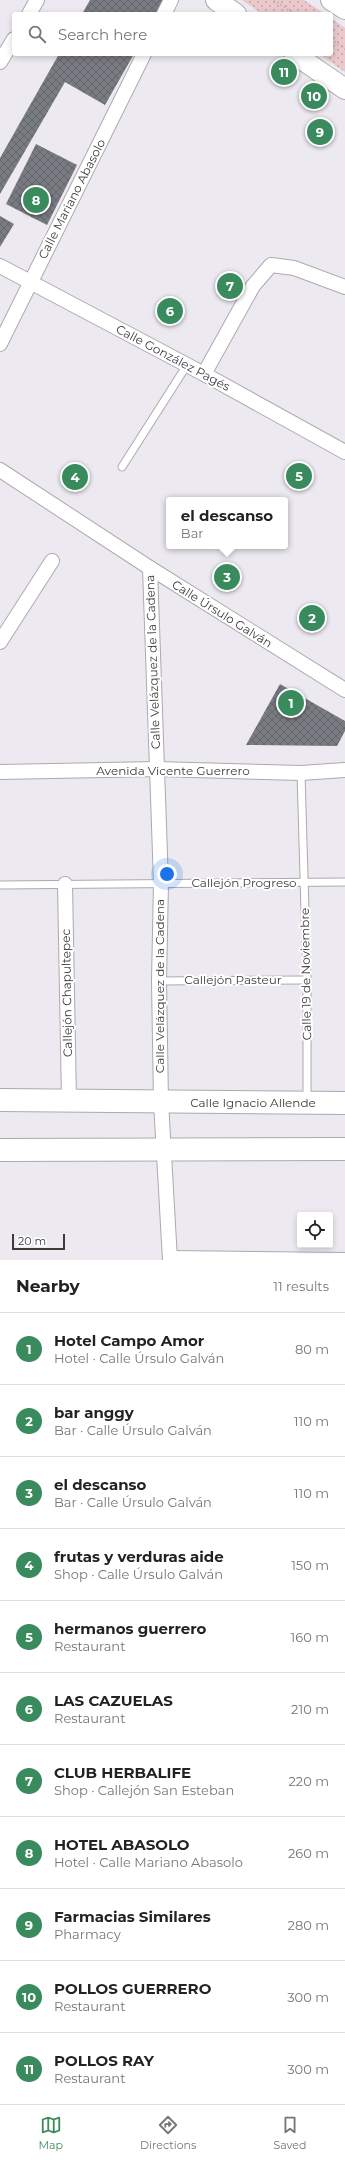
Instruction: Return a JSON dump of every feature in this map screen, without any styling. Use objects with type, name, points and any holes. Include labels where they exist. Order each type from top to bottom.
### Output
[{"type":"main road","points":[[216,0],[233,12]]},
{"type":"main road","points":[[331,0],[345,9]]},
{"type":"main road","points":[[297,56],[345,89]]},
{"type":"main road","name":"Calle Ignacio Allende","points":[[0,1100],[345,1103]]},
{"type":"main road","points":[[0,1150],[345,1150]]},
{"type":"street","points":[[30,12],[37,0]]},
{"type":"street","points":[[165,12],[171,0]]},
{"type":"street","points":[[0,62],[12,42]]},
{"type":"street","name":"Calle Mariano Abasolo","points":[[0,344],[143,56]]},
{"type":"street","points":[[204,374],[253,286],[271,265],[294,268],[345,287]]},
{"type":"street","name":"Calle González Pagés","points":[[0,266],[187,364],[345,452]]},
{"type":"street","name":"Calle Úrsulo Galván","points":[[0,470],[150,568],[344,688]]},
{"type":"street","points":[[0,642],[52,561]]},
{"type":"street","name":"Calle Velázquez de la Cadena","points":[[150,568],[161,883],[159,981],[162,1150],[170,1259]]},
{"type":"street","name":"Avenida Vicente Guerrero","points":[[0,772],[157,769],[301,773],[345,770]]},
{"type":"street","name":"Callejón Chapultepec","points":[[64,884],[69,1101]]},
{"type":"street","points":[[170,1259],[345,1260]]},
{"type":"lane","points":[[122,467],[187,364]]},
{"type":"lane","name":"Calle 19 de Noviembre","points":[[301,773],[307,980],[307,1103]]},
{"type":"lane","name":"Callejón Progreso","points":[[0,885],[345,882]]},
{"type":"lane","name":"Callejón Pasteur","points":[[159,981],[307,980]]},
{"type":"path","points":[[274,0],[291,12]]},
{"type":"path","points":[[333,41],[345,49]]},
{"type":"shaded area","points":[[242,0],[304,0],[322,12],[259,12]]},
{"type":"shaded area","points":[[333,19],[345,28],[345,72],[322,56],[333,56]]},
{"type":"building","points":[[90,0],[165,0],[158,12],[83,12]]},
{"type":"building","points":[[58,56],[133,56],[105,105],[65,82],[0,194],[0,158]]},
{"type":"building","points":[[36,144],[77,165],[47,225],[6,204]]},
{"type":"building","points":[[0,216],[14,224],[0,247]]},
{"type":"building","points":[[280,684],[345,721],[345,731],[337,746],[246,745]]},
{"type":"place","name":"POLLOS RAY","points":[[284,72]]},
{"type":"place","name":"POLLOS GUERRERO","points":[[314,96]]},
{"type":"place","name":"Farmacias Similares","points":[[320,132]]},
{"type":"place","name":"HOTEL ABASOLO","points":[[36,200]]},
{"type":"place","name":"CLUB HERBALIFE","points":[[230,286]]},
{"type":"place","name":"LAS CAZUELAS","points":[[170,311]]},
{"type":"place","name":"hermanos guerrero","points":[[299,476]]},
{"type":"place","name":"frutas y verduras aide","points":[[75,477]]},
{"type":"place","name":"el descanso","points":[[227,577]]},
{"type":"place","name":"bar anggy","points":[[312,618]]},
{"type":"place","name":"Hotel Campo Amor","points":[[291,703]]}]
